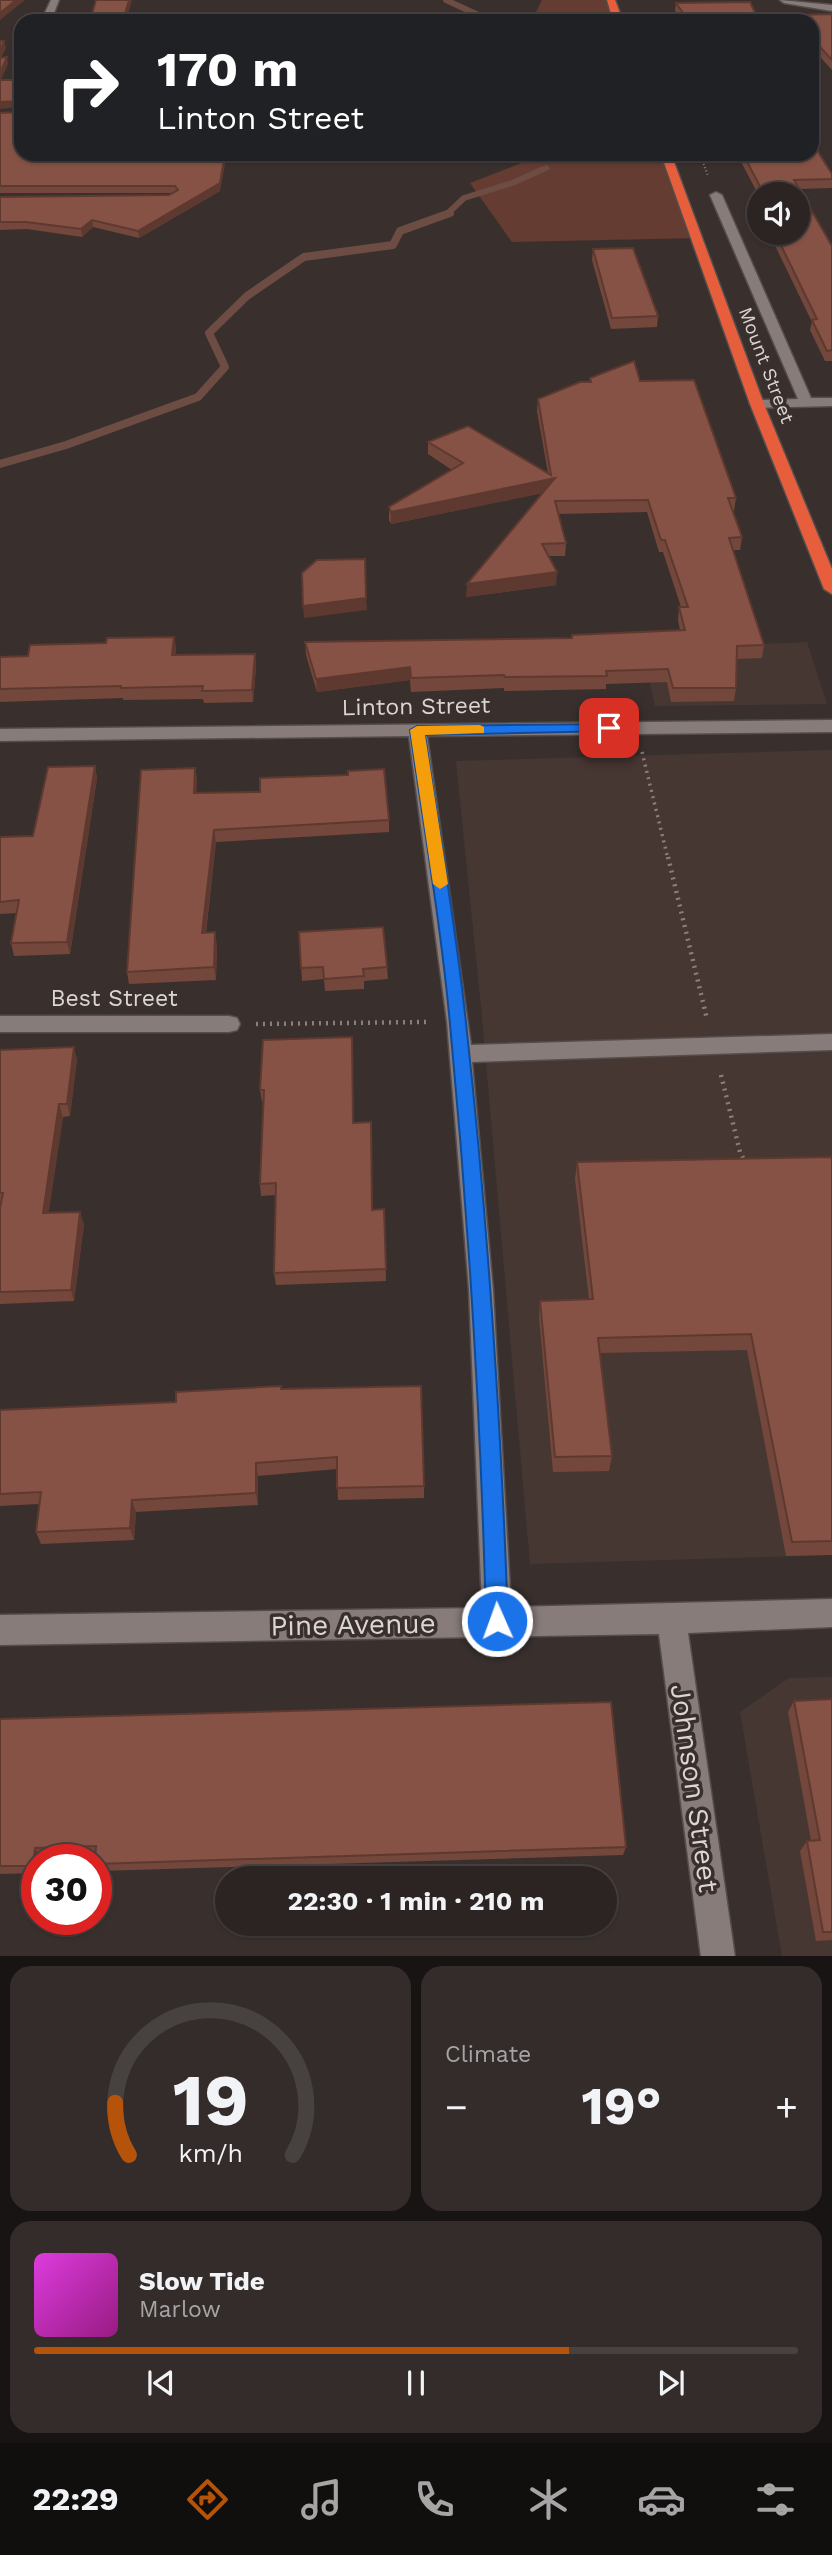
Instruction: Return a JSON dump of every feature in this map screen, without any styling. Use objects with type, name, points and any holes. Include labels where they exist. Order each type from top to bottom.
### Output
[{"type":"highway","name":"Mount Street","points":[[669,161],[757,404],[832,589]]},
{"type":"street","points":[[784,0],[832,8]]},
{"type":"street","points":[[716,195],[806,402]]},
{"type":"street","points":[[757,404],[832,402]]},
{"type":"street","name":"Linton Street","points":[[0,735],[832,726]]},
{"type":"street","points":[[417,730],[458,1022],[482,1303],[497,1621]]},
{"type":"street","name":"Best Street","points":[[0,1024],[229,1024]]},
{"type":"street","points":[[460,1054],[832,1042]]},
{"type":"street","name":"Pine Avenue","points":[[0,1630],[671,1619],[832,1613]]},
{"type":"street","name":"Johnson Street","points":[[671,1619],[718,1956]]},
{"type":"path","points":[[637,727],[740,1152],[752,1175]]},
{"type":"path","points":[[229,1024],[458,1022]]},
{"type":"shaded area","points":[[542,0],[611,0],[616,14],[535,14]]},
{"type":"shaded area","points":[[527,161],[669,161],[698,238],[512,242],[470,183]]},
{"type":"shaded area","points":[[807,642],[827,704],[655,706],[643,649]]},
{"type":"shaded area","points":[[832,750],[832,1555],[530,1564],[482,1017],[456,761]]},
{"type":"shaded area","points":[[832,1677],[832,1956],[782,1956],[740,1712],[789,1678]]},
{"type":"building","points":[[0,0],[16,0],[0,13]]},
{"type":"building","points":[[96,0],[129,0],[125,14],[92,14]]},
{"type":"building","points":[[750,2],[756,14],[684,14],[676,3]]},
{"type":"building","points":[[819,14],[832,14],[832,60],[819,46]]},
{"type":"building","points":[[7,57],[0,73],[0,58]]},
{"type":"building","points":[[0,80],[14,80],[14,101],[0,102]]},
{"type":"building","points":[[14,112],[14,161],[224,161],[220,183],[138,231],[92,220],[81,229],[26,222],[0,222],[0,197],[169,195],[178,190],[175,186],[0,186],[0,113]]},
{"type":"building","points":[[819,153],[832,174],[832,179],[794,180],[795,182],[758,182],[747,161],[819,161]]},
{"type":"building","points":[[810,208],[832,246],[832,350],[827,351],[812,320],[817,319],[781,245],[810,245]]},
{"type":"building","points":[[633,248],[658,316],[612,318],[593,249]]},
{"type":"building","points":[[634,361],[640,381],[694,380],[736,498],[728,498],[742,537],[729,538],[764,645],[737,646],[736,688],[673,688],[668,669],[606,671],[607,676],[411,678],[410,667],[316,679],[305,642],[572,638],[572,635],[685,630],[679,607],[688,607],[648,500],[555,501],[566,543],[542,544],[557,572],[467,584],[555,478],[391,512],[389,507],[463,463],[428,442],[468,426],[551,475],[538,399],[580,382],[591,382],[590,378]]},
{"type":"building","points":[[365,559],[366,598],[303,606],[302,573],[317,560]]},
{"type":"building","points":[[174,637],[172,655],[255,654],[252,690],[202,691],[203,686],[0,689],[0,657],[28,656],[30,645],[106,643],[107,638]]},
{"type":"building","points":[[95,766],[67,942],[11,943],[19,900],[0,902],[0,837],[33,836],[48,767]]},
{"type":"building","points":[[195,768],[194,793],[260,792],[260,778],[348,775],[348,771],[384,769],[389,820],[214,830],[202,933],[215,932],[214,967],[127,972],[141,770]]},
{"type":"building","points":[[383,927],[387,967],[363,969],[364,976],[324,979],[323,967],[301,968],[299,932]]},
{"type":"building","points":[[352,1037],[353,1123],[371,1122],[372,1210],[384,1209],[386,1269],[274,1273],[276,1183],[260,1184],[263,1040]]},
{"type":"building","points":[[74,1047],[67,1104],[59,1104],[43,1213],[80,1212],[71,1290],[0,1292],[0,1208],[3,1193],[0,1193],[0,1050]]},
{"type":"building","points":[[832,1157],[832,1541],[792,1542],[751,1334],[598,1338],[612,1456],[555,1457],[540,1301],[593,1299],[577,1162]]},
{"type":"building","points":[[281,1386],[281,1389],[421,1386],[424,1486],[337,1488],[337,1457],[256,1463],[256,1493],[132,1500],[130,1528],[36,1532],[41,1492],[0,1494],[0,1410],[176,1402],[176,1392]]},
{"type":"building","points":[[832,1699],[832,1932],[823,1932],[807,1841],[820,1840],[794,1701]]},
{"type":"building","points":[[611,1702],[626,1847],[112,1863],[112,1844],[21,1844],[21,1866],[0,1866],[0,1719]]},
{"type":"waterway","points":[[446,0],[476,14]]},
{"type":"waterway","points":[[447,214],[464,198],[512,183],[546,168]]},
{"type":"waterway","points":[[0,464],[66,445],[198,397],[225,367],[209,333],[247,296],[304,257],[393,245],[400,231],[447,214]]},
{"type":"slow traffic","points":[[440,884],[417,730],[480,730]]},
{"type":"route","points":[[497,1621],[481,1290],[458,1022],[417,730],[609,728]]}]
